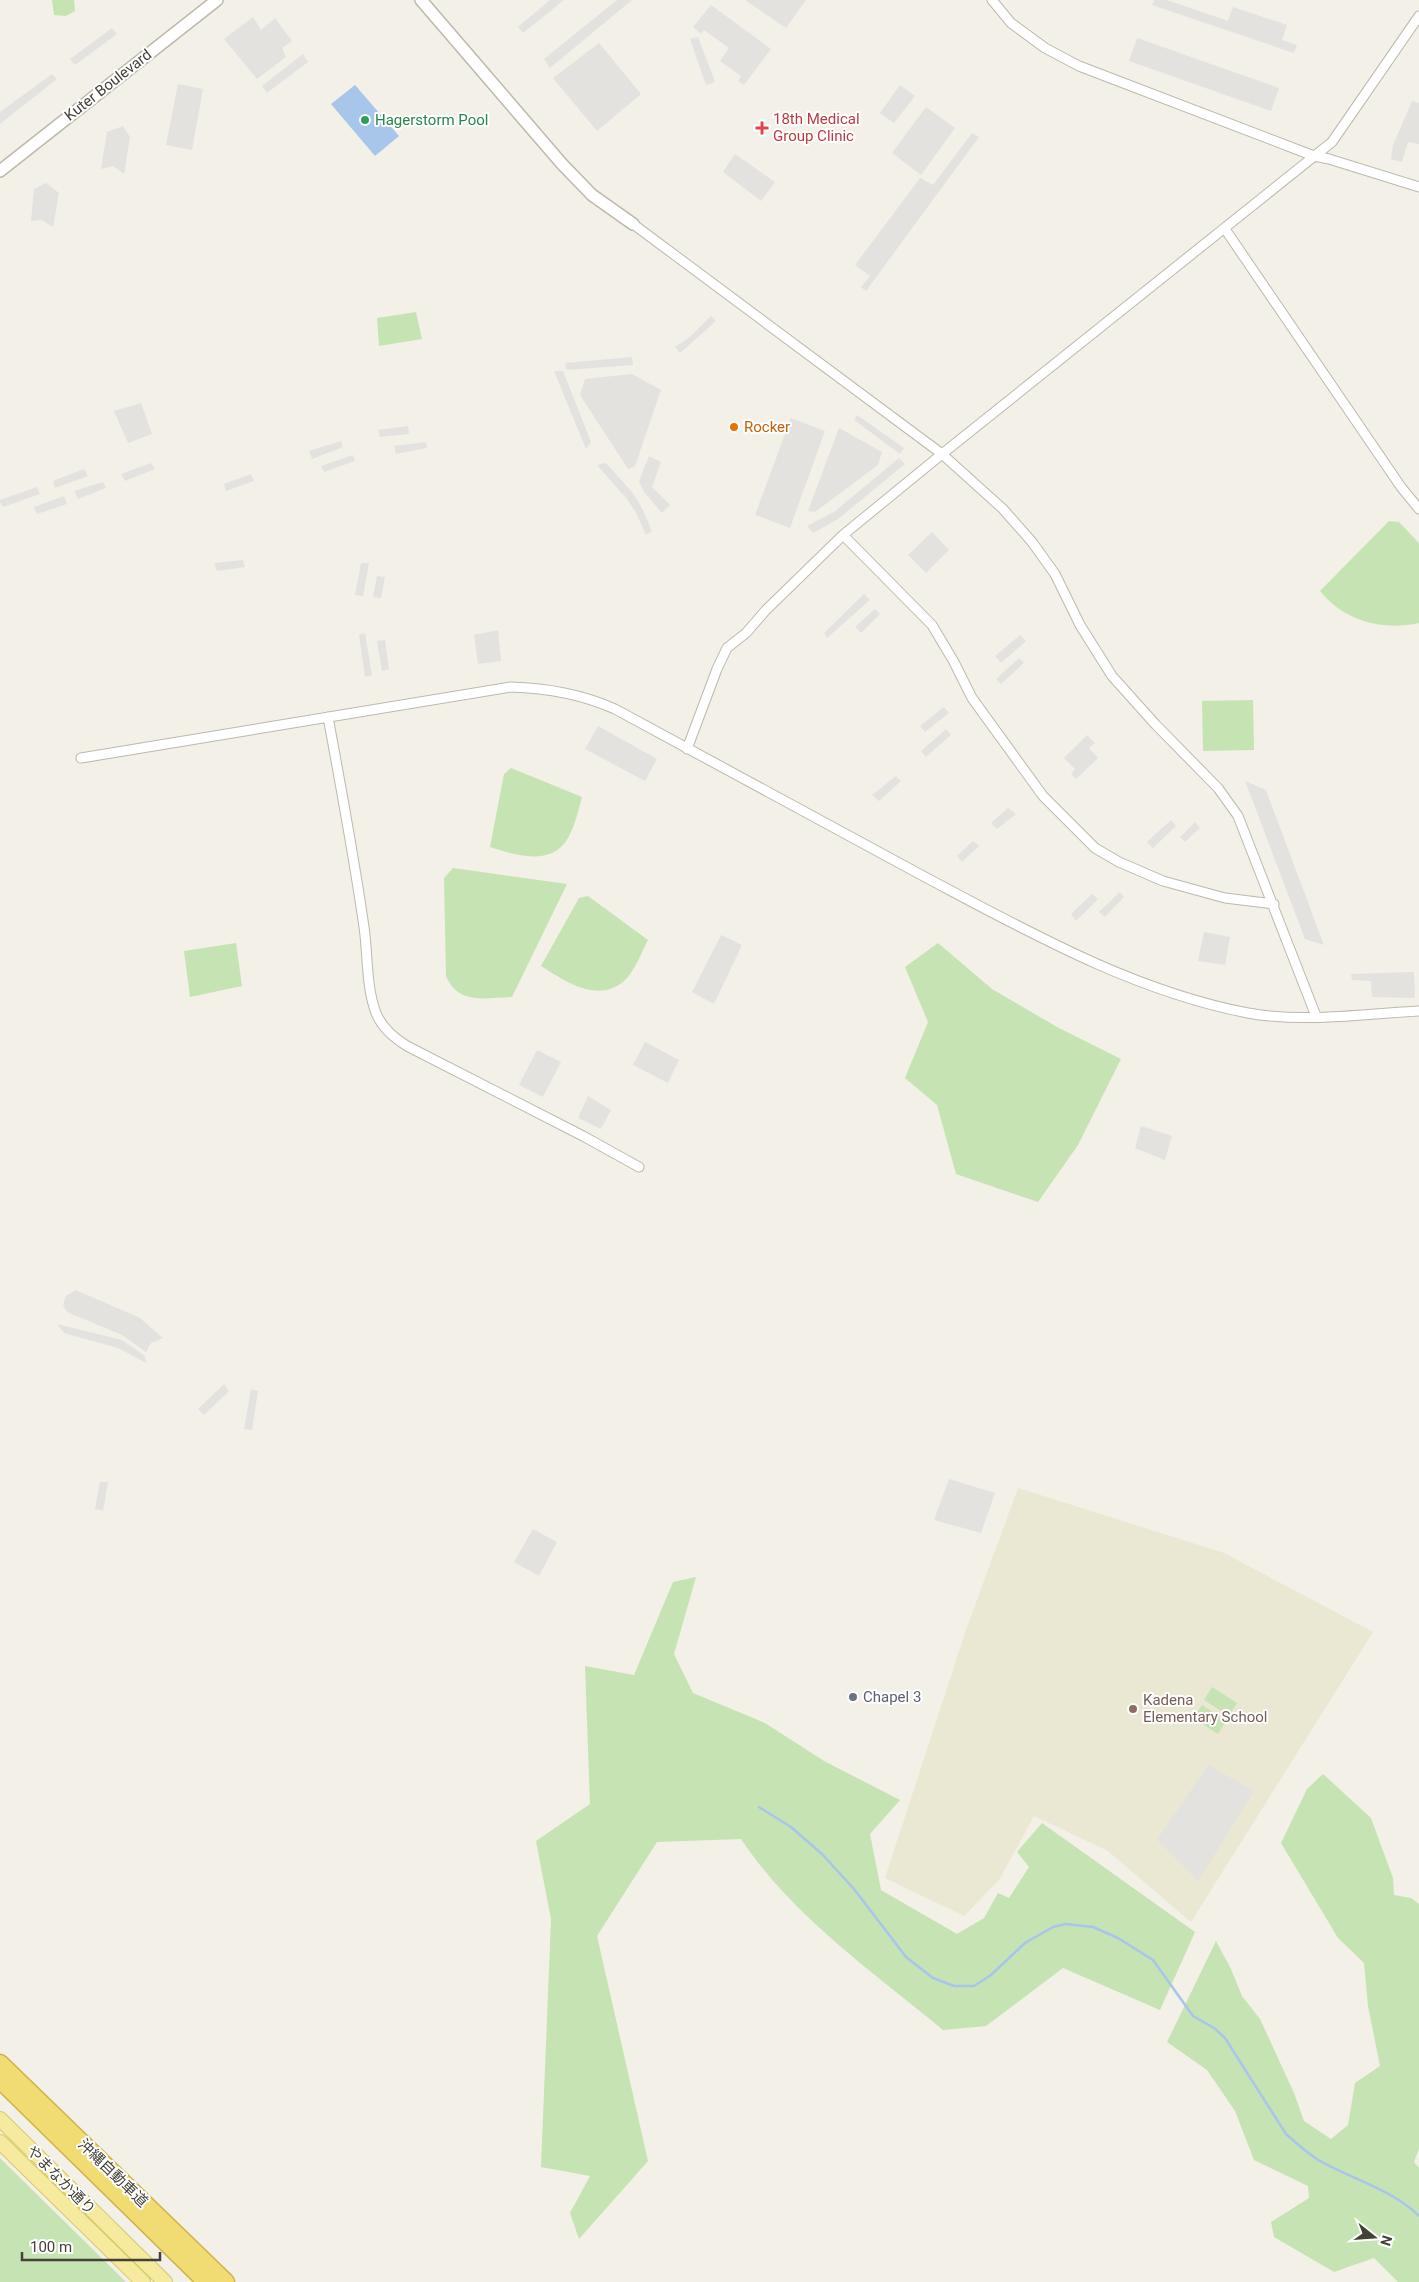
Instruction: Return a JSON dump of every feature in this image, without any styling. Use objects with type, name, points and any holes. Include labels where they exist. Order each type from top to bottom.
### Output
[{"type":"highway","name":"沖縄自動車道","points":[[0,2063],[226,2282]]},
{"type":"highway","name":"沖縄自動車道","points":[[0,2080],[206,2282]]},
{"type":"main road","name":"やまなか通り","points":[[0,2119],[165,2282]]},
{"type":"main road","name":"やまなか通り","points":[[0,2142],[143,2282]]},
{"type":"street","name":"Kuter Boulevard","points":[[0,170],[216,0]]},
{"type":"street","points":[[421,0],[562,164],[592,195],[942,454],[1003,509],[1032,542],[1055,574],[1080,625],[1112,676],[1156,726],[1218,788],[1238,816],[1274,904],[1316,1016]]},
{"type":"street","points":[[992,0],[1011,23],[1045,48],[1079,66],[1314,156],[1329,159],[1419,188]]},
{"type":"street","points":[[687,748],[727,648],[746,633],[766,610],[843,535],[1332,142],[1419,16]]},
{"type":"street","points":[[1225,229],[1401,487],[1419,509]]},
{"type":"street","points":[[843,535],[932,625],[977,706],[1043,796],[1095,848],[1119,862],[1163,881],[1225,898],[1274,904]]},
{"type":"street","points":[[81,758],[511,686],[544,688],[594,700],[982,907],[1090,961],[1202,1002],[1250,1013],[1316,1016],[1419,1011]]},
{"type":"street","points":[[328,717],[362,918],[370,983],[376,1013],[383,1025],[393,1037],[407,1046],[583,1136],[639,1167]]},
{"type":"shaded area","points":[[550,0],[564,0],[523,33],[518,27]]},
{"type":"shaded area","points":[[617,0],[632,0],[550,68],[544,59]]},
{"type":"shaded area","points":[[745,0],[806,0],[786,28]]},
{"type":"shaded area","points":[[1154,0],[1167,0],[1228,21],[1233,7],[1287,25],[1282,40],[1297,45],[1294,53],[1152,5]]},
{"type":"shaded area","points":[[711,5],[771,49],[744,85],[738,81],[741,76],[720,61],[729,48],[704,30],[701,34],[693,27]]},
{"type":"shaded area","points":[[253,17],[261,30],[275,18],[292,41],[282,48],[286,57],[257,79],[224,39]]},
{"type":"shaded area","points":[[112,28],[117,34],[75,65],[70,59]]},
{"type":"shaded area","points":[[698,37],[715,82],[706,85],[690,39]]},
{"type":"shaded area","points":[[1137,38],[1279,88],[1271,111],[1129,61]]},
{"type":"shaded area","points":[[599,43],[641,94],[597,131],[553,78]]},
{"type":"shaded area","points":[[303,54],[308,62],[267,93],[262,86]]},
{"type":"shaded area","points":[[52,74],[57,79],[0,124],[0,112]]},
{"type":"shaded area","points":[[178,84],[203,89],[192,150],[166,145]]},
{"type":"shaded area","points":[[900,85],[915,96],[894,123],[880,113]]},
{"type":"shaded area","points":[[1412,101],[1419,103],[1419,144],[1408,142],[1402,162],[1391,159],[1393,145]]},
{"type":"shaded area","points":[[926,107],[955,128],[921,175],[892,153]]},
{"type":"shaded area","points":[[123,126],[130,137],[124,174],[113,166],[101,169],[107,132]]},
{"type":"shaded area","points":[[972,133],[979,137],[866,291],[861,287],[870,276],[855,265],[920,178],[933,185]]},
{"type":"shaded area","points":[[735,154],[775,182],[761,201],[723,172]]},
{"type":"shaded area","points":[[46,183],[59,193],[53,227],[42,220],[31,221],[34,189]]},
{"type":"shaded area","points":[[711,316],[716,321],[680,353],[675,347],[690,337]]},
{"type":"shaded area","points":[[632,357],[633,365],[567,370],[565,363]]},
{"type":"shaded area","points":[[554,371],[563,371],[591,442],[586,449]]},
{"type":"shaded area","points":[[632,374],[661,390],[635,466],[628,469],[580,395],[585,379]]},
{"type":"shaded area","points":[[141,403],[152,434],[128,443],[114,411]]},
{"type":"shaded area","points":[[857,415],[904,448],[900,454],[854,420]]},
{"type":"shaded area","points":[[791,418],[825,431],[790,528],[755,515]]},
{"type":"shaded area","points":[[408,426],[409,434],[380,437],[378,430]]},
{"type":"shaded area","points":[[839,428],[882,452],[878,465],[815,512],[808,511]]},
{"type":"shaded area","points":[[341,441],[343,447],[312,459],[309,451]]},
{"type":"shaded area","points":[[426,442],[427,448],[396,454],[394,446]]},
{"type":"shaded area","points":[[353,455],[355,461],[324,472],[321,466]]},
{"type":"shaded area","points":[[649,456],[661,462],[652,487],[670,505],[662,513],[644,492],[639,481]]},
{"type":"shaded area","points":[[899,458],[905,464],[838,519],[813,533],[807,526],[834,512]]},
{"type":"shaded area","points":[[151,463],[155,469],[125,481],[121,474]]},
{"type":"shaded area","points":[[606,463],[632,492],[641,506],[652,531],[646,535],[627,499],[597,465]]},
{"type":"shaded area","points":[[84,469],[88,476],[55,488],[53,481]]},
{"type":"shaded area","points":[[251,474],[254,481],[226,491],[224,484]]},
{"type":"shaded area","points":[[103,482],[106,488],[78,499],[74,491]]},
{"type":"shaded area","points":[[37,487],[40,494],[3,507],[0,502],[0,500]]},
{"type":"shaded area","points":[[64,496],[67,504],[37,514],[34,507]]},
{"type":"shaded area","points":[[932,532],[949,550],[926,573],[908,555]]},
{"type":"shaded area","points":[[243,560],[245,567],[217,571],[214,563]]},
{"type":"shaded area","points":[[361,563],[369,563],[363,596],[355,595]]},
{"type":"shaded area","points":[[377,576],[385,577],[381,598],[373,597]]},
{"type":"shaded area","points":[[864,594],[870,600],[827,638],[824,633]]},
{"type":"shaded area","points":[[875,609],[880,614],[861,633],[855,627]]},
{"type":"shaded area","points":[[498,630],[501,661],[478,664],[474,635]]},
{"type":"shaded area","points":[[365,633],[372,675],[365,677],[359,635]]},
{"type":"shaded area","points":[[1020,635],[1026,641],[1001,663],[995,656]]},
{"type":"shaded area","points":[[385,640],[389,669],[382,671],[377,641]]},
{"type":"shaded area","points":[[1019,658],[1024,663],[1001,684],[996,679]]},
{"type":"shaded area","points":[[944,707],[949,713],[925,732],[920,726]]},
{"type":"shaded area","points":[[598,726],[657,759],[645,781],[585,749]]},
{"type":"shaded area","points":[[946,729],[951,735],[926,757],[921,751]]},
{"type":"shaded area","points":[[1087,735],[1095,743],[1089,748],[1098,758],[1076,779],[1071,774],[1075,769],[1064,758]]},
{"type":"shaded area","points":[[896,776],[901,781],[879,801],[872,795]]},
{"type":"shaded area","points":[[1245,781],[1266,790],[1324,945],[1305,939]]},
{"type":"shaded area","points":[[1008,808],[1016,814],[997,829],[991,823]]},
{"type":"shaded area","points":[[1171,820],[1176,826],[1153,848],[1147,842]]},
{"type":"shaded area","points":[[1195,822],[1200,828],[1185,842],[1180,837]]},
{"type":"shaded area","points":[[973,841],[979,846],[962,862],[957,856]]},
{"type":"shaded area","points":[[1120,892],[1124,897],[1105,917],[1099,912]]},
{"type":"shaded area","points":[[1092,894],[1098,899],[1076,921],[1071,914]]},
{"type":"shaded area","points":[[1204,932],[1230,937],[1225,965],[1198,961]]},
{"type":"shaded area","points":[[721,935],[742,945],[714,1004],[692,992]]},
{"type":"shaded area","points":[[1414,972],[1415,998],[1372,997],[1371,981],[1352,980],[1351,974]]},
{"type":"shaded area","points":[[645,1042],[679,1060],[668,1083],[633,1065]]},
{"type":"shaded area","points":[[537,1050],[561,1062],[543,1097],[519,1085]]},
{"type":"shaded area","points":[[588,1096],[611,1110],[601,1129],[578,1118]]},
{"type":"shaded area","points":[[1141,1126],[1172,1136],[1165,1160],[1135,1148]]},
{"type":"shaded area","points":[[76,1290],[140,1318],[163,1338],[151,1343],[146,1352],[122,1335],[67,1312],[63,1305],[66,1296]]},
{"type":"shaded area","points":[[57,1324],[122,1340],[145,1356],[146,1363],[118,1348],[64,1333]]},
{"type":"shaded area","points":[[224,1384],[229,1391],[204,1415],[198,1409]]},
{"type":"shaded area","points":[[251,1389],[258,1391],[252,1430],[244,1429]]},
{"type":"shaded area","points":[[949,1479],[995,1493],[981,1533],[934,1520]]},
{"type":"shaded area","points":[[100,1482],[108,1482],[103,1511],[95,1509]]},
{"type":"shaded area","name":"Kadena Elementary School","points":[[1018,1488],[1224,1553],[1373,1632],[1191,1922],[1108,1851],[1034,1816],[999,1880],[964,1916],[885,1878],[965,1633]]},
{"type":"shaded area","points":[[533,1529],[557,1542],[539,1576],[514,1562]]},
{"type":"shaded area","points":[[1208,1765],[1254,1791],[1198,1881],[1157,1840]]},
{"type":"green space","points":[[52,0],[74,0],[75,11],[66,16],[54,15]]},
{"type":"green space","points":[[416,312],[422,339],[379,346],[377,318]]},
{"type":"green space","points":[[1389,521],[1399,522],[1419,543],[1419,623],[1391,626],[1365,621],[1340,610],[1320,591]]},
{"type":"green space","points":[[1253,700],[1254,750],[1203,751],[1202,701]]},
{"type":"green space","points":[[511,768],[582,797],[568,838],[561,847],[552,853],[543,856],[521,855],[490,847],[504,774]]},
{"type":"green space","points":[[453,868],[567,884],[512,997],[474,998],[465,996],[451,985],[446,976],[444,878]]},
{"type":"green space","points":[[588,896],[648,940],[628,977],[614,988],[592,990],[581,988],[541,966],[579,898]]},
{"type":"green space","points":[[236,943],[242,986],[190,997],[184,951]]},
{"type":"green space","points":[[938,943],[992,989],[1057,1027],[1121,1059],[1078,1145],[1038,1202],[956,1174],[937,1105],[905,1078],[928,1022],[905,967]]},
{"type":"green space","points":[[696,1577],[674,1654],[693,1693],[765,1723],[824,1761],[900,1800],[870,1834],[881,1890],[957,1934],[984,1918],[998,1893],[1009,1898],[1029,1867],[1017,1852],[1042,1823],[1195,1932],[1160,2010],[1063,1968],[986,2026],[943,2030],[835,1942],[809,1918],[762,1867],[741,1839],[657,1842],[597,1936],[648,2161],[579,2239],[570,2213],[590,2176],[541,2167],[551,1919],[536,1841],[590,1804],[585,1666],[634,1675],[673,1582]]},
{"type":"green space","points":[[1212,1687],[1237,1703],[1229,1716],[1204,1700]]},
{"type":"green space","points":[[1202,1705],[1226,1721],[1218,1734],[1193,1718]]},
{"type":"green space","points":[[1323,1774],[1371,1818],[1393,1878],[1394,1895],[1411,1898],[1419,1904],[1419,2149],[1414,2162],[1419,2168],[1419,2282],[1398,2282],[1374,2258],[1334,2272],[1274,2237],[1271,2222],[1309,2198],[1308,2186],[1254,2160],[1235,2111],[1207,2070],[1167,2042],[1216,1941],[1231,1969],[1242,1996],[1260,2019],[1294,2093],[1304,2121],[1331,2139],[1348,2125],[1355,2083],[1380,2066],[1368,2006],[1364,1963],[1338,1938],[1281,1843],[1307,1789]]},
{"type":"green space","points":[[0,2158],[126,2282],[0,2282]]},
{"type":"water","name":"Hagerstorm Pool","points":[[355,85],[399,136],[375,156],[331,104]]},
{"type":"waterway","points":[[759,1807],[791,1827],[822,1854],[854,1889],[906,1957],[933,1978],[954,1986],[974,1986],[991,1975],[1025,1943],[1053,1927],[1066,1924],[1093,1927],[1118,1938],[1153,1960],[1193,2016],[1214,2028],[1225,2038],[1286,2134],[1320,2161],[1385,2192],[1409,2207],[1419,2216]]},
{"type":"place","name":"Hagerstorm Pool","points":[[365,120]]},
{"type":"place","name":"18th Medical Group Clinic","points":[[762,128]]},
{"type":"place","name":"Rocker","points":[[734,427]]},
{"type":"place","name":"Chapel 3","points":[[853,1697]]},
{"type":"place","name":"Kadena Elementary School","points":[[1133,1709]]}]
